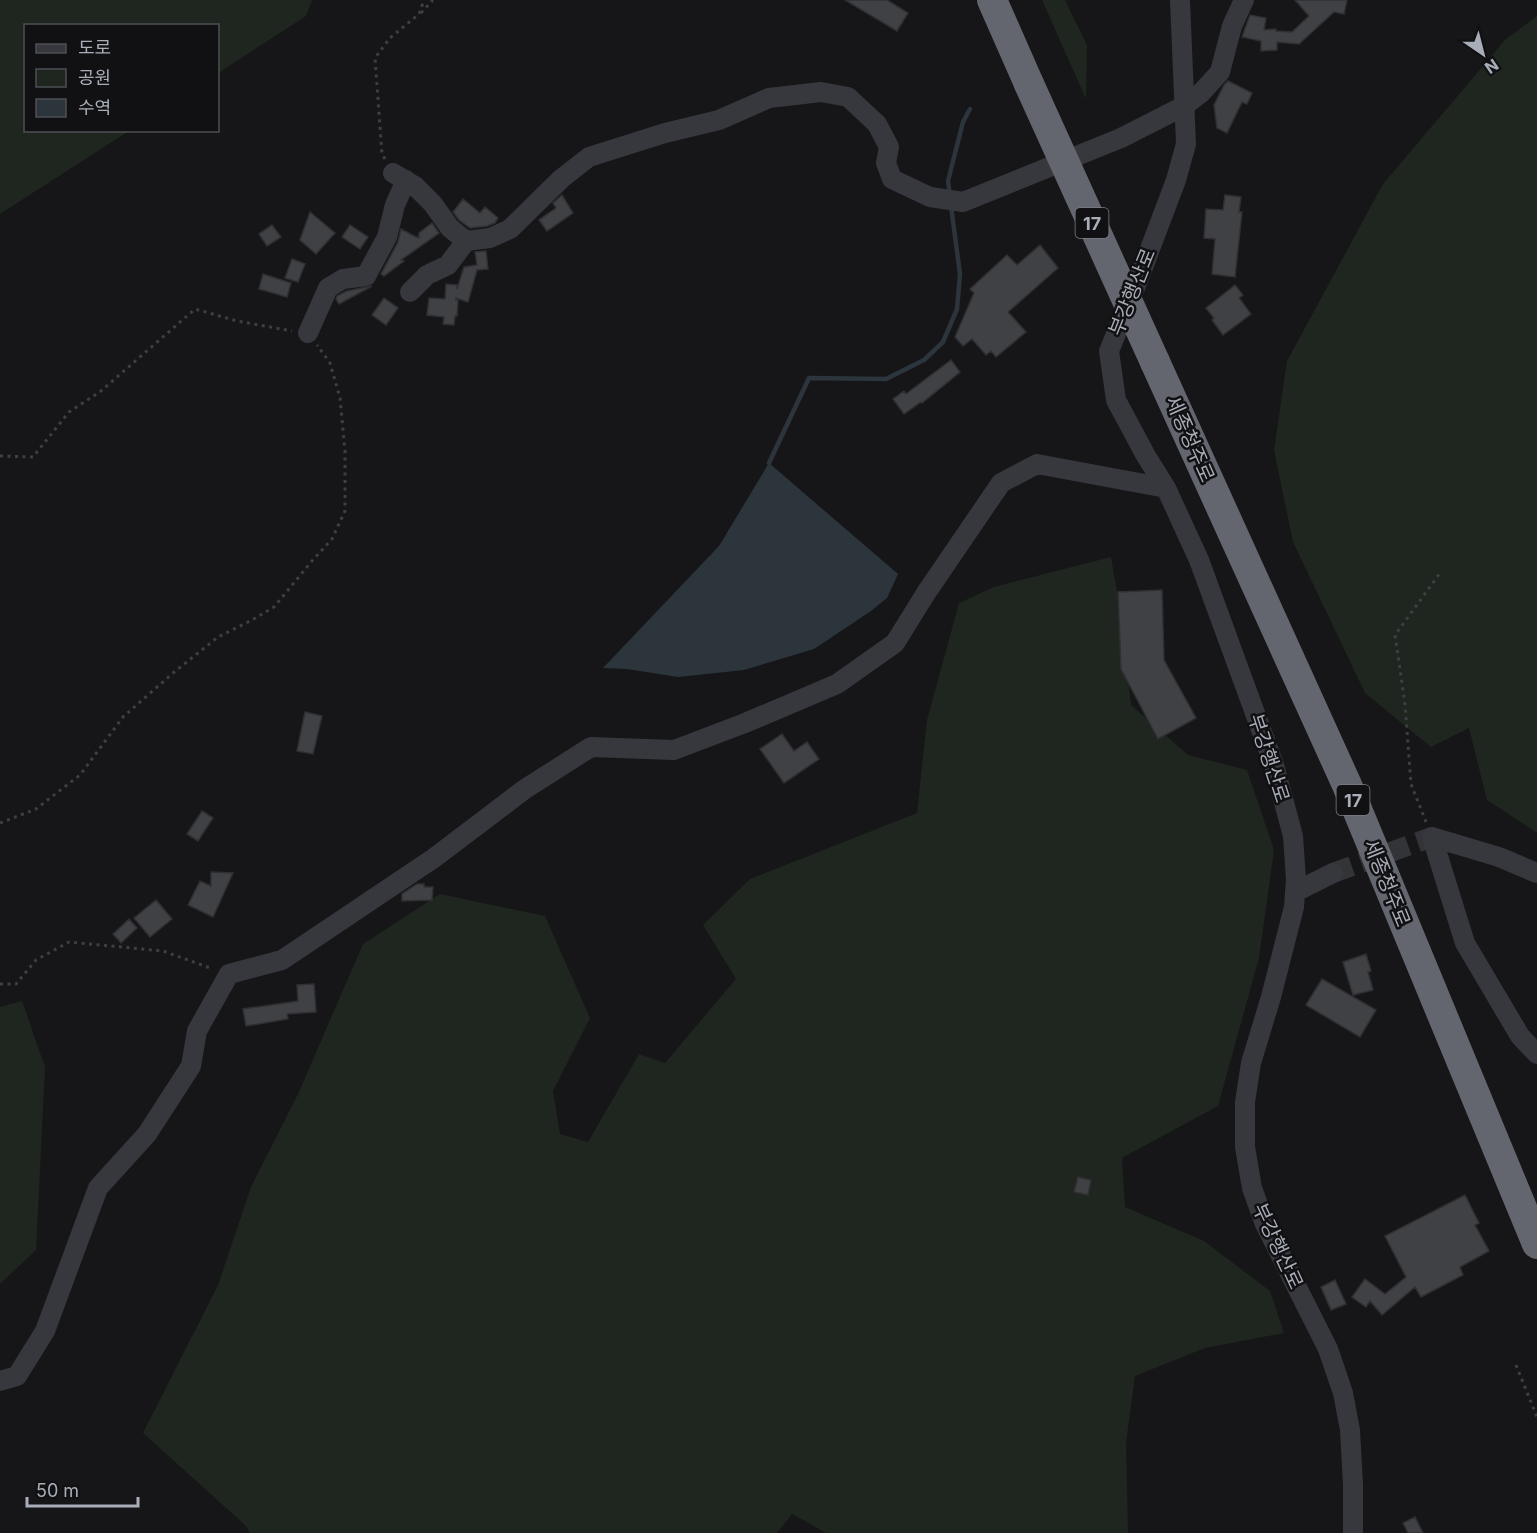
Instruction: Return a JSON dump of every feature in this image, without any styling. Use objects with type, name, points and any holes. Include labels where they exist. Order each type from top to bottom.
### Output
[{"type":"highway","name":"17","points":[[992,0],[1039,81],[1162,353]]},
{"type":"highway","name":"17","points":[[1015,0],[1039,81]]},
{"type":"highway","name":"세종청주로","points":[[1162,353],[1424,918],[1537,1191]]},
{"type":"highway","name":"세종청주로","points":[[1162,353],[1347,785],[1537,1244]]},
{"type":"street","name":"부강행산로","points":[[1180,0],[1186,144],[1176,180],[1109,351],[1116,400],[1166,489],[1199,560],[1274,765],[1293,836],[1295,892],[1293,907],[1271,997],[1251,1063],[1245,1102],[1245,1147],[1252,1188],[1265,1224],[1328,1349],[1343,1393],[1350,1430],[1353,1533]]},
{"type":"street","points":[[410,292],[427,275],[448,265],[466,241],[490,238],[510,229],[561,179],[589,157],[665,133],[719,120],[769,98],[821,92],[848,97],[878,124],[889,147],[886,163],[892,179],[930,197],[963,202],[1120,138],[1184,106],[1201,93],[1220,72],[1232,26],[1244,0]]},
{"type":"street","points":[[308,333],[328,288],[343,279],[366,276],[387,237],[400,177],[415,186],[433,204],[450,228],[466,241]]},
{"type":"street","points":[[0,1381],[17,1376],[45,1330],[98,1188],[147,1134],[190,1066],[197,1031],[229,974],[282,960],[434,858],[525,789],[591,747],[674,750],[837,684],[895,643],[926,592],[1001,483],[1037,464],[1166,489]]},
{"type":"street","points":[[1432,837],[1499,857],[1537,873]]},
{"type":"street","points":[[1432,837],[1465,943],[1520,1036],[1537,1054]]},
{"type":"street","points":[[1295,892],[1333,873]]},
{"type":"path","points":[[419,14],[424,0]]},
{"type":"path","points":[[400,177],[382,153],[375,58],[390,38],[433,0]]},
{"type":"path","points":[[0,456],[33,457],[69,412],[101,391],[195,309],[237,321],[308,333],[330,363],[340,398],[345,451],[345,511],[332,539],[274,607],[218,637],[173,673],[123,717],[80,776],[36,809],[0,823]]},
{"type":"path","points":[[1432,837],[1412,784],[1405,704],[1395,635],[1440,573]]},
{"type":"path","points":[[0,984],[16,984],[36,960],[69,942],[163,951],[229,974]]},
{"type":"path","points":[[1516,1365],[1537,1417]]},
{"type":"green space","points":[[0,0],[312,0],[306,16],[219,72],[219,24],[24,24],[24,132],[127,132],[0,214]]},
{"type":"green space","points":[[1042,0],[1065,0],[1087,45],[1086,99]]},
{"type":"green space","points":[[1537,16],[1537,833],[1487,800],[1469,728],[1431,747],[1365,693],[1293,542],[1274,450],[1287,361],[1383,184],[1505,40]]},
{"type":"green space","points":[[1111,557],[1123,628],[1131,705],[1188,755],[1247,770],[1274,850],[1259,958],[1218,1106],[1122,1158],[1125,1207],[1204,1241],[1270,1291],[1284,1333],[1205,1348],[1135,1376],[1126,1443],[1128,1533],[826,1533],[792,1514],[777,1533],[250,1533],[245,1525],[143,1433],[218,1285],[251,1187],[298,1094],[363,944],[440,894],[545,916],[590,1018],[553,1091],[560,1134],[588,1142],[639,1054],[665,1063],[736,979],[703,925],[750,879],[917,813],[927,720],[959,603],[994,587]]},
{"type":"green space","points":[[22,1001],[45,1067],[36,1250],[0,1284],[0,1007]]},
{"type":"water","points":[[769,463],[898,574],[887,598],[814,649],[744,670],[678,677],[627,669],[603,668],[719,546]]},
{"type":"building","points":[[845,0],[887,0],[908,13],[897,31]]},
{"type":"building","points":[[1295,0],[1347,0],[1344,14],[1334,12],[1299,44],[1277,42],[1277,50],[1261,51],[1261,41],[1242,37],[1250,15],[1266,18],[1264,30],[1276,29],[1276,31],[1292,32],[1309,16]]},
{"type":"building","points":[[1228,81],[1252,93],[1247,104],[1242,102],[1227,133],[1217,128],[1214,105]]},
{"type":"building","points":[[562,195],[573,213],[547,231],[539,220],[556,208],[553,203]]},
{"type":"building","points":[[1225,195],[1241,197],[1239,212],[1242,212],[1235,277],[1212,274],[1215,239],[1204,238],[1206,209],[1223,210]]},
{"type":"building","points":[[463,199],[480,213],[485,207],[498,218],[495,223],[470,228],[459,220],[453,212]]},
{"type":"building","points":[[310,212],[335,233],[316,254],[300,240]]},
{"type":"building","points":[[432,223],[439,233],[401,260],[404,261],[384,276],[381,274],[398,242],[401,229],[419,238],[419,233]]},
{"type":"building","points":[[272,225],[281,237],[267,246],[259,234]]},
{"type":"building","points":[[350,225],[368,237],[360,249],[342,237]]},
{"type":"building","points":[[1040,245],[1058,268],[1008,312],[1026,332],[996,357],[991,351],[986,355],[972,339],[963,346],[955,337],[974,293],[970,289],[1007,255],[1017,265]]},
{"type":"building","points":[[486,251],[488,269],[477,270],[468,302],[456,298],[458,300],[457,316],[455,316],[454,325],[443,324],[444,317],[427,315],[429,298],[445,299],[446,284],[457,285],[457,289],[464,267],[477,265],[475,252]]},
{"type":"building","points":[[292,259],[305,264],[298,282],[285,278]]},
{"type":"building","points":[[263,274],[291,283],[287,297],[259,289]]},
{"type":"building","points":[[1235,285],[1243,295],[1239,298],[1251,314],[1223,335],[1206,308]]},
{"type":"building","points":[[372,286],[339,304],[336,299],[337,296],[347,291]]},
{"type":"building","points":[[384,298],[398,308],[386,325],[372,315]]},
{"type":"building","points":[[951,360],[960,372],[922,403],[904,414],[893,399],[904,391],[906,394]]},
{"type":"building","points":[[1162,590],[1164,660],[1196,718],[1158,739],[1121,669],[1118,592]]},
{"type":"building","points":[[305,712],[322,716],[313,754],[297,751]]},
{"type":"building","points":[[782,734],[794,751],[807,742],[819,759],[784,783],[760,749]]},
{"type":"building","points":[[202,811],[213,818],[198,841],[187,834]]},
{"type":"building","points":[[211,872],[233,873],[213,917],[188,905],[200,881],[211,886]]},
{"type":"building","points":[[417,884],[433,887],[432,900],[402,901],[402,894]]},
{"type":"building","points":[[156,900],[172,919],[150,937],[134,918]]},
{"type":"building","points":[[129,919],[137,928],[121,943],[113,934]]},
{"type":"building","points":[[1366,954],[1373,990],[1353,995],[1343,962]]},
{"type":"building","points":[[1322,979],[1376,1010],[1360,1037],[1306,1005]]},
{"type":"building","points":[[314,984],[316,1012],[287,1014],[288,1019],[246,1026],[243,1009],[298,1001],[297,985]]},
{"type":"building","points":[[1078,1177],[1091,1180],[1088,1195],[1074,1192]]},
{"type":"building","points":[[1465,1195],[1479,1223],[1475,1225],[1489,1251],[1460,1267],[1463,1275],[1421,1297],[1415,1287],[1382,1315],[1370,1301],[1366,1307],[1352,1297],[1365,1279],[1385,1294],[1406,1277],[1385,1236]]},
{"type":"building","points":[[1335,1280],[1346,1304],[1331,1310],[1321,1287]]},
{"type":"building","points":[[1415,1517],[1423,1533],[1408,1533],[1403,1523]]},
{"type":"waterway","points":[[950,195],[948,181],[963,122],[970,109]]},
{"type":"waterway","points":[[769,463],[809,378],[886,379],[924,360],[943,342],[957,309],[960,274],[951,206]]},
{"type":"tunnel","points":[[1333,873],[1432,837]]}]
